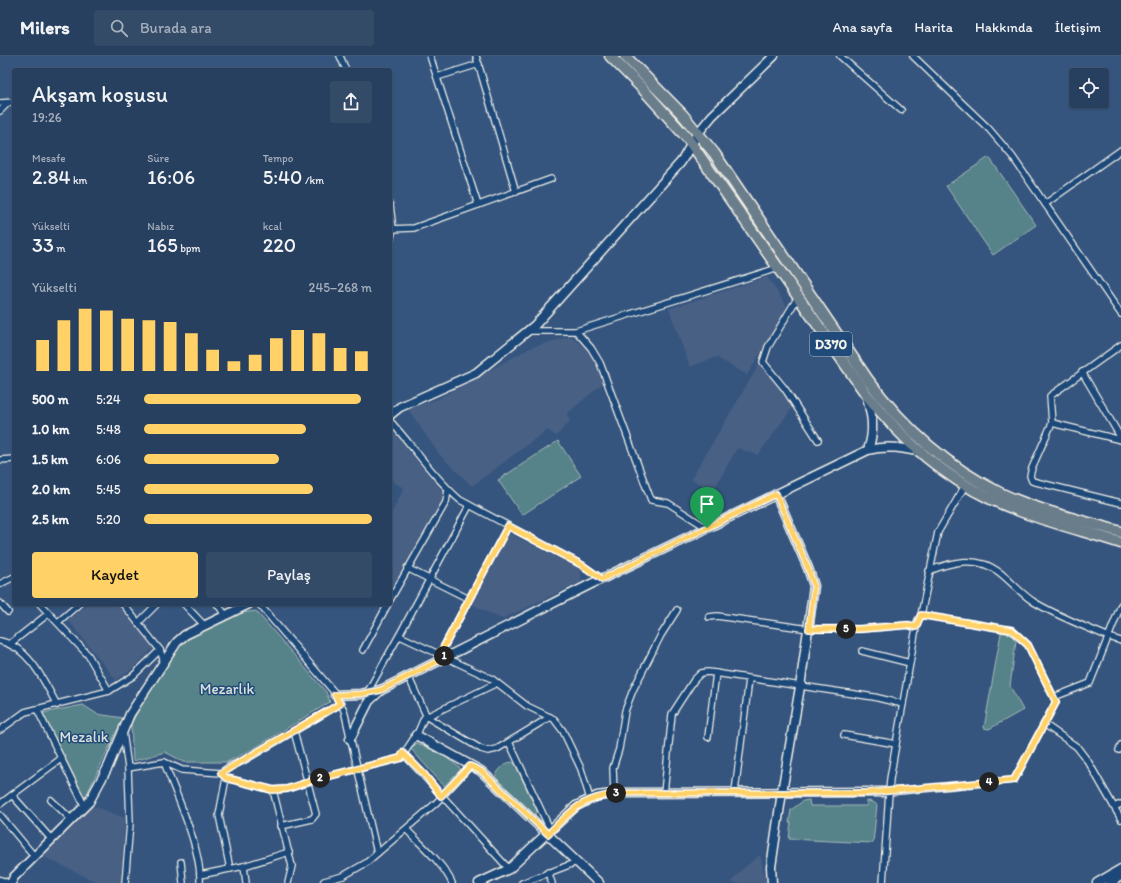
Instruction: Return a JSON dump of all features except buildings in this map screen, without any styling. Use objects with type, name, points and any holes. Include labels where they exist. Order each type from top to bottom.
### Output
[{"type":"highway","name":"D370","points":[[610,56],[642,88],[692,145],[866,394],[888,422],[951,475],[989,498],[1011,508],[1121,543]]},
{"type":"highway","name":"D370","points":[[626,56],[682,114],[714,153],[868,380],[886,405],[918,438],[955,467],[1000,493],[1050,511],[1121,532]]},
{"type":"street","points":[[340,56],[345,68]]},
{"type":"street","points":[[430,56],[478,205]]},
{"type":"street","points":[[476,56],[516,192]]},
{"type":"street","points":[[392,413],[400,407],[476,373],[529,331],[681,162],[698,134],[712,116],[774,56]]},
{"type":"street","points":[[840,56],[901,110]]},
{"type":"street","points":[[913,56],[989,129],[1012,156],[1121,314]]},
{"type":"street","points":[[437,77],[479,64]]},
{"type":"street","points":[[0,103],[11,103]]},
{"type":"street","points":[[0,110],[11,103]]},
{"type":"street","points":[[1045,204],[1121,150]]},
{"type":"street","points":[[392,229],[414,228],[551,179]]},
{"type":"street","points":[[529,331],[576,331],[778,268]]},
{"type":"street","points":[[798,297],[768,347],[763,362],[785,389],[818,440]]},
{"type":"street","points":[[576,331],[591,348],[600,363],[651,500],[668,503],[707,528]]},
{"type":"street","points":[[1121,345],[1050,396],[1052,423],[1032,468],[1030,476],[1032,481],[1121,503]]},
{"type":"street","points":[[1082,372],[1121,439]]},
{"type":"street","points":[[866,394],[874,420],[872,438],[868,450]]},
{"type":"street","points":[[392,422],[448,490],[469,506],[582,565],[602,579]]},
{"type":"street","points":[[1052,423],[1121,439]]},
{"type":"street","points":[[350,739],[369,701],[381,690],[443,656],[868,450],[882,446],[922,452]]},
{"type":"street","points":[[0,460],[12,459]]},
{"type":"street","points":[[883,883],[889,792],[916,627],[921,615],[938,532],[966,484]]},
{"type":"street","points":[[392,596],[446,502],[448,490]]},
{"type":"street","points":[[772,883],[771,867],[809,629],[814,586],[808,568],[776,494]]},
{"type":"street","points":[[366,693],[400,636],[469,506]]},
{"type":"street","points":[[443,656],[469,599],[508,526]]},
{"type":"street","points":[[929,571],[950,563],[976,562],[988,565],[998,571],[1033,602],[1109,637],[1121,641]]},
{"type":"street","points":[[407,568],[469,599]]},
{"type":"street","points":[[0,584],[12,578]]},
{"type":"street","points":[[0,603],[8,612]]},
{"type":"street","points":[[1054,698],[1090,682],[1121,605]]},
{"type":"street","points":[[42,606],[88,655],[110,691]]},
{"type":"street","points":[[58,622],[77,606]]},
{"type":"street","points":[[125,606],[160,650],[164,662]]},
{"type":"street","points":[[138,623],[155,606]]},
{"type":"street","points":[[186,606],[204,625]]},
{"type":"street","points":[[219,606],[225,614]]},
{"type":"street","points":[[11,883],[14,876],[35,857],[89,802],[108,767],[130,714],[177,642],[185,635],[242,606]]},
{"type":"street","points":[[261,606],[335,695],[344,710],[377,853]]},
{"type":"street","points":[[364,650],[387,606]]},
{"type":"street","points":[[614,794],[613,768],[619,749],[625,711],[633,690],[661,635],[677,610]]},
{"type":"street","points":[[11,643],[48,614]]},
{"type":"street","points":[[479,883],[510,869],[576,806],[597,796],[614,794],[735,792],[889,792],[1014,780],[1056,702],[1028,645],[1012,630],[921,615]]},
{"type":"street","points":[[709,617],[717,616],[809,629],[860,629],[908,625],[916,627]]},
{"type":"street","points":[[400,636],[497,683],[527,706],[554,719],[563,731],[581,769],[590,799]]},
{"type":"street","points":[[0,641],[11,643],[36,667],[57,705]]},
{"type":"street","points":[[0,730],[25,712],[110,691],[133,676],[160,650]]},
{"type":"street","points":[[862,651],[910,663]]},
{"type":"street","points":[[664,793],[672,714],[700,673],[708,672],[749,678],[903,704]]},
{"type":"street","points":[[708,737],[716,673]]},
{"type":"street","points":[[408,676],[428,717],[461,738],[488,751],[497,749],[550,717]]},
{"type":"street","points":[[735,792],[749,678]]},
{"type":"street","points":[[221,773],[226,778],[273,790],[287,789],[307,782],[401,758],[416,735],[424,718],[497,683]]},
{"type":"street","points":[[335,695],[366,693],[381,690]]},
{"type":"street","points":[[128,768],[164,762],[182,770],[221,773],[340,704]]},
{"type":"street","points":[[37,709],[85,807]]},
{"type":"street","points":[[1044,724],[1077,747],[1121,820]]},
{"type":"street","points":[[123,730],[128,768],[130,823],[125,883]]},
{"type":"street","points":[[281,826],[312,819],[316,816],[294,731]]},
{"type":"street","points":[[416,735],[481,771],[599,883]]},
{"type":"street","points":[[844,735],[896,744]]},
{"type":"street","points":[[509,742],[548,825],[548,834]]},
{"type":"street","points":[[403,753],[424,774],[441,796],[510,869]]},
{"type":"street","points":[[0,804],[62,758]]},
{"type":"street","points":[[164,762],[192,840],[200,875],[200,883]]},
{"type":"street","points":[[323,883],[324,881],[343,876],[366,863],[407,830],[436,803],[470,766]]},
{"type":"street","points":[[226,778],[220,815],[230,869]]},
{"type":"street","points":[[273,790],[292,866],[288,883]]},
{"type":"street","points":[[12,795],[52,840]]},
{"type":"street","points":[[51,800],[72,820]]},
{"type":"street","points":[[1114,807],[1121,804]]},
{"type":"street","points":[[0,815],[35,857]]},
{"type":"street","points":[[407,830],[450,877],[452,883]]},
{"type":"street","points":[[200,875],[244,866],[289,852]]},
{"type":"street","points":[[182,862],[183,883]]},
{"type":"street","points":[[522,883],[577,862]]},
{"type":"street","points":[[244,866],[246,883]]},
{"type":"street","points":[[1097,883],[1121,869]]},
{"type":"street","points":[[548,872],[552,883]]},
{"type":"street","points":[[1110,883],[1121,876]]},
{"type":"street","points":[[0,881],[5,883]]},
{"type":"shaded area","points":[[767,277],[786,305],[786,311],[747,375],[716,357],[690,367],[669,309]]},
{"type":"shaded area","points":[[571,336],[593,355],[603,383],[567,414],[570,421],[556,436],[547,430],[472,486],[439,454],[408,409],[436,400],[530,348]]},
{"type":"shaded area","points":[[760,363],[794,405],[758,455],[737,448],[713,491],[691,479]]},
{"type":"shaded area","points":[[392,432],[444,493],[442,501],[395,583],[392,582],[392,512],[404,488],[392,481]]},
{"type":"shaded area","points":[[509,533],[581,569],[581,582],[502,619],[469,603]]},
{"type":"shaded area","points":[[86,606],[120,606],[153,648],[136,666],[116,680],[68,620]]},
{"type":"shaded area","points":[[90,806],[125,818],[121,883],[99,883],[42,856]]},
{"type":"shaded area","points":[[760,855],[766,883],[730,883],[743,869]]},
{"type":"green space","points":[[989,157],[1036,225],[993,255],[946,186]]},
{"type":"green space","points":[[558,441],[581,476],[522,515],[498,480]]},
{"type":"green space","name":"Mezarlık","points":[[256,611],[326,692],[330,702],[253,749],[227,762],[184,762],[165,752],[133,761],[131,724],[164,662],[185,637],[236,614]]},
{"type":"green space","points":[[1001,633],[1010,633],[1016,641],[1010,686],[1023,710],[989,729],[984,728]]},
{"type":"green space","name":"Mezalık","points":[[83,705],[97,714],[123,718],[85,798],[43,715],[43,713]]},
{"type":"green space","points":[[417,743],[442,754],[461,769],[444,786],[411,749]]},
{"type":"green space","points":[[512,762],[515,764],[537,811],[535,815],[493,780],[503,766]]},
{"type":"green space","points":[[809,800],[810,806],[867,806],[867,801],[873,802],[877,805],[873,843],[789,839],[791,810],[803,801]]},
{"type":"route","points":[[776,494],[808,568],[814,586],[809,629],[860,629],[908,625],[916,627],[921,615],[1012,630],[1028,645],[1056,702],[1014,780],[866,793],[620,793],[597,796],[576,806],[548,834],[481,771],[470,766],[441,796],[424,774],[403,753],[401,758],[317,779],[287,789],[273,790],[248,785],[226,778],[221,773],[230,766],[243,761],[294,731],[303,724],[340,704],[335,695],[361,694],[381,690],[446,657],[440,654],[508,526],[582,565],[602,579],[707,528],[776,494]]}]
